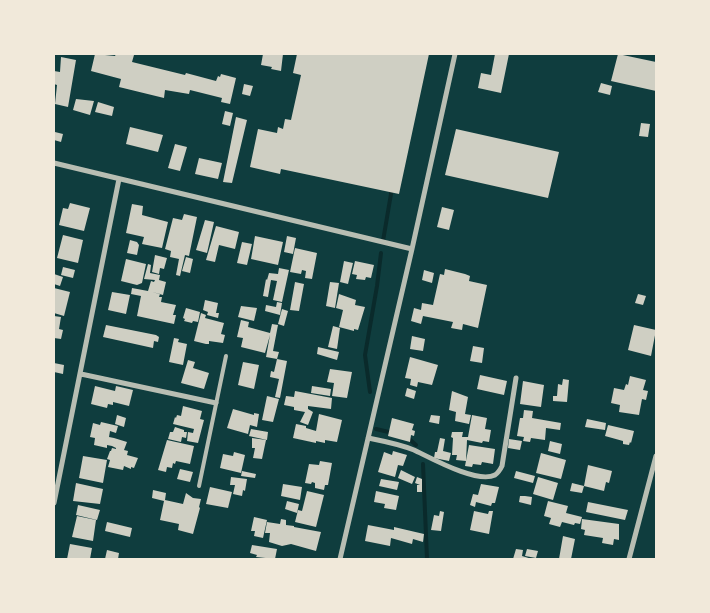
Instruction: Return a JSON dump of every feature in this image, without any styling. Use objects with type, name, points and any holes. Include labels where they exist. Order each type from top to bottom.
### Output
[{"type":"street","points":[[340,559],[412,249],[454,54]]},
{"type":"street","points":[[54,163],[412,249]]},
{"type":"street","points":[[54,503],[56,478],[80,374],[119,179]]},
{"type":"street","points":[[80,374],[216,403]]},
{"type":"street","points":[[368,438],[414,450],[442,465],[476,475],[493,476],[502,466],[516,378]]},
{"type":"street","points":[[629,559],[656,456]]},
{"type":"lane","points":[[199,486],[226,356]]},
{"type":"building","points":[[95,54],[115,56],[116,54],[130,54],[134,55],[132,62],[216,81],[221,74],[236,78],[230,104],[221,102],[222,98],[190,90],[189,94],[165,90],[164,98],[119,87],[121,79],[91,71]]},
{"type":"building","points":[[263,54],[283,54],[281,71],[261,65]]},
{"type":"building","points":[[297,54],[429,54],[399,194],[281,169],[280,174],[250,167],[258,129],[277,133],[278,127],[283,129],[285,119],[291,120],[301,75],[293,73]]},
{"type":"building","points":[[495,54],[509,54],[501,93],[478,88],[481,73],[491,75]]},
{"type":"building","points":[[618,54],[656,62],[656,91],[611,81]]},
{"type":"building","points":[[61,57],[76,60],[68,107],[55,104],[57,85],[54,84],[54,71],[60,72]]},
{"type":"building","points":[[601,83],[612,86],[610,95],[598,92]]},
{"type":"building","points":[[244,84],[253,86],[250,96],[242,94]]},
{"type":"building","points":[[76,99],[94,101],[90,115],[73,110]]},
{"type":"building","points":[[98,102],[114,107],[112,116],[95,112]]},
{"type":"building","points":[[225,111],[233,113],[230,126],[222,124]]},
{"type":"building","points":[[236,117],[247,120],[232,183],[223,182]]},
{"type":"building","points":[[641,123],[650,124],[648,137],[639,136]]},
{"type":"building","points":[[130,127],[163,135],[158,152],[126,144]]},
{"type":"building","points":[[456,129],[559,152],[548,198],[445,175]]},
{"type":"building","points":[[55,132],[63,134],[61,142],[54,140]]},
{"type":"building","points":[[175,144],[187,147],[180,171],[168,168]]},
{"type":"building","points":[[199,158],[222,163],[218,179],[195,174]]},
{"type":"building","points":[[70,203],[90,208],[84,231],[59,225],[63,208],[68,209]]},
{"type":"building","points":[[132,204],[143,206],[142,215],[168,222],[162,248],[142,244],[144,237],[126,233]]},
{"type":"building","points":[[442,207],[454,210],[449,230],[437,227]]},
{"type":"building","points":[[184,214],[197,217],[189,256],[185,255],[180,276],[176,275],[179,259],[170,257],[171,251],[165,249],[173,218],[182,220]]},
{"type":"building","points":[[205,220],[214,222],[207,253],[196,250]]},
{"type":"building","points":[[216,226],[239,232],[235,249],[219,245],[215,262],[206,260]]},
{"type":"building","points":[[63,235],[83,240],[78,263],[57,258]]},
{"type":"building","points":[[255,236],[283,242],[278,265],[251,259]]},
{"type":"building","points":[[287,236],[296,238],[293,254],[284,252]]},
{"type":"building","points":[[130,240],[137,242],[139,245],[137,255],[127,253]]},
{"type":"building","points":[[242,242],[252,244],[247,265],[237,263]]},
{"type":"building","points":[[295,248],[317,253],[312,279],[305,278],[306,271],[302,270],[301,274],[290,272]]},
{"type":"building","points":[[155,255],[167,258],[164,269],[160,268],[159,274],[152,272]]},
{"type":"building","points":[[186,257],[193,259],[190,273],[182,271]]},
{"type":"building","points":[[126,259],[146,264],[142,283],[137,285],[121,281]]},
{"type":"building","points":[[344,261],[353,263],[348,284],[340,282]]},
{"type":"building","points":[[355,261],[374,265],[371,278],[366,277],[365,280],[356,279],[357,275],[352,274]]},
{"type":"building","points":[[148,264],[151,265],[150,273],[160,275],[159,280],[166,282],[163,295],[160,294],[159,297],[162,297],[161,302],[176,305],[173,315],[176,315],[174,324],[137,316],[141,296],[131,294],[132,288],[148,291],[151,281],[154,282],[155,280],[144,279]]},
{"type":"building","points":[[63,267],[75,270],[73,278],[61,275]]},
{"type":"building","points":[[279,268],[289,270],[282,302],[273,300],[277,281],[271,280],[268,297],[263,296],[269,273],[278,274]]},
{"type":"building","points":[[445,269],[470,276],[469,281],[487,285],[478,328],[463,324],[462,330],[451,328],[453,322],[423,316],[421,324],[411,321],[414,308],[421,310],[422,303],[433,305],[440,274],[444,275]]},
{"type":"building","points":[[424,270],[434,273],[432,283],[422,280]]},
{"type":"building","points":[[54,274],[63,277],[60,286],[54,284]]},
{"type":"building","points":[[295,282],[304,284],[299,311],[290,310]]},
{"type":"building","points":[[330,282],[339,283],[335,308],[326,306]]},
{"type":"building","points":[[54,288],[70,292],[64,316],[54,313]]},
{"type":"building","points":[[112,292],[130,295],[126,314],[108,310]]},
{"type":"building","points":[[339,294],[356,300],[355,305],[365,307],[358,330],[354,329],[354,331],[339,327],[343,310],[336,308]]},
{"type":"building","points":[[638,294],[646,296],[643,305],[635,303]]},
{"type":"building","points":[[205,300],[218,303],[216,313],[219,313],[218,318],[207,315],[208,312],[203,310]]},
{"type":"building","points":[[277,302],[282,303],[280,315],[265,311],[266,305],[276,307]]},
{"type":"building","points":[[241,306],[257,308],[254,321],[238,317]]},
{"type":"building","points":[[186,308],[200,312],[198,322],[184,321]]},
{"type":"building","points":[[282,309],[288,311],[284,326],[278,324]]},
{"type":"building","points":[[201,313],[206,315],[205,318],[224,323],[221,334],[225,335],[223,343],[209,341],[209,344],[206,344],[194,341]]},
{"type":"building","points":[[54,316],[61,317],[59,329],[63,330],[61,339],[54,338]]},
{"type":"building","points":[[241,320],[249,322],[248,327],[270,333],[272,324],[278,325],[273,351],[279,352],[277,359],[266,357],[270,335],[265,353],[241,347],[243,338],[237,337]]},
{"type":"building","points":[[106,325],[156,335],[159,337],[158,342],[154,341],[153,348],[103,337]]},
{"type":"building","points":[[634,325],[656,330],[651,356],[628,350]]},
{"type":"building","points":[[333,326],[340,328],[337,349],[328,347]]},
{"type":"building","points":[[412,336],[425,339],[423,351],[410,349]]},
{"type":"building","points":[[174,338],[179,339],[178,342],[187,344],[183,365],[169,362]]},
{"type":"building","points":[[473,346],[484,348],[482,363],[470,361]]},
{"type":"building","points":[[318,347],[339,352],[337,360],[317,354]]},
{"type":"building","points":[[410,357],[438,365],[432,385],[418,382],[417,387],[410,385],[411,379],[405,378]]},
{"type":"building","points":[[277,359],[287,361],[280,398],[275,397],[279,379],[270,377],[271,371],[274,372]]},
{"type":"building","points":[[188,360],[195,362],[193,368],[209,373],[204,389],[181,383]]},
{"type":"building","points":[[243,362],[259,365],[254,389],[238,385]]},
{"type":"building","points":[[54,363],[64,365],[63,374],[54,372]]},
{"type":"building","points":[[330,369],[352,372],[347,398],[332,396],[334,383],[327,382]]},
{"type":"building","points":[[480,375],[507,381],[504,395],[477,389]]},
{"type":"building","points":[[630,376],[646,380],[643,390],[648,391],[646,400],[642,399],[639,415],[619,412],[620,405],[611,403],[614,388],[624,390],[626,384],[628,385]]},
{"type":"building","points":[[563,379],[569,380],[567,402],[553,401],[553,396],[557,396],[558,384],[562,385]]},
{"type":"building","points":[[523,381],[544,385],[541,407],[520,404]]},
{"type":"building","points":[[95,386],[115,391],[116,386],[133,390],[129,406],[113,402],[113,405],[108,404],[107,408],[91,404]]},
{"type":"building","points":[[312,386],[331,389],[330,396],[311,393]]},
{"type":"building","points":[[407,388],[416,391],[414,399],[405,396]]},
{"type":"building","points":[[295,391],[332,398],[331,409],[308,406],[308,409],[313,412],[308,425],[300,422],[305,412],[294,410],[294,407],[284,405],[286,396],[294,397]]},
{"type":"building","points":[[452,391],[468,397],[465,414],[471,415],[469,424],[455,421],[456,412],[449,410]]},
{"type":"building","points":[[267,396],[279,399],[273,422],[262,420]]},
{"type":"building","points":[[183,406],[202,411],[200,419],[204,420],[198,443],[187,441],[188,432],[193,433],[194,429],[173,424],[177,415],[181,416]]},
{"type":"building","points":[[233,409],[254,415],[254,413],[259,414],[257,427],[250,425],[248,434],[227,428]]},
{"type":"building","points":[[524,410],[533,411],[532,418],[561,423],[560,430],[546,428],[545,440],[531,438],[530,442],[523,441],[524,437],[517,436],[520,418],[523,418]]},
{"type":"building","points":[[319,414],[342,420],[337,442],[325,440],[325,443],[316,441],[316,443],[293,438],[296,424],[316,431]]},
{"type":"building","points":[[117,415],[126,418],[124,427],[115,424]]},
{"type":"building","points":[[431,415],[440,416],[439,424],[429,422]]},
{"type":"building","points":[[472,415],[487,418],[485,429],[491,430],[489,442],[483,441],[482,443],[467,440],[466,461],[456,460],[457,455],[452,455],[452,432],[463,432],[462,437],[468,437]]},
{"type":"building","points":[[392,418],[414,424],[412,430],[415,431],[414,436],[411,435],[410,442],[388,436]]},
{"type":"building","points":[[587,419],[606,423],[605,430],[585,427]]},
{"type":"building","points":[[101,422],[118,426],[116,433],[110,431],[109,437],[114,438],[112,446],[107,445],[107,448],[94,445],[95,438],[90,437],[93,423],[100,425]]},
{"type":"building","points":[[608,425],[634,431],[631,443],[629,445],[623,444],[623,441],[605,436]]},
{"type":"building","points":[[175,427],[187,432],[186,438],[182,437],[181,442],[168,439],[170,432],[173,432]]},
{"type":"building","points":[[251,429],[268,432],[267,440],[249,436]]},
{"type":"building","points":[[114,438],[127,442],[124,450],[128,451],[127,455],[138,458],[134,468],[131,467],[131,469],[124,466],[123,470],[108,467],[110,460],[107,459],[110,451],[112,448],[116,449],[112,446]]},
{"type":"building","points":[[252,438],[266,440],[262,459],[253,458],[255,448],[252,448]]},
{"type":"building","points":[[440,438],[445,439],[443,451],[451,453],[449,461],[434,458]]},
{"type":"building","points":[[509,439],[522,441],[520,450],[508,448]]},
{"type":"building","points":[[167,440],[194,446],[190,464],[176,461],[175,464],[173,463],[172,468],[167,467],[166,472],[158,470]]},
{"type":"building","points":[[550,441],[562,444],[560,454],[548,451]]},
{"type":"building","points":[[469,445],[495,449],[493,464],[482,462],[481,465],[465,466]]},
{"type":"building","points":[[393,451],[407,455],[403,466],[398,465],[395,477],[378,472],[384,452],[392,455]]},
{"type":"building","points":[[234,452],[245,455],[241,473],[220,468],[223,454],[233,456]]},
{"type":"building","points":[[541,453],[566,460],[561,479],[536,473]]},
{"type":"building","points":[[83,456],[107,460],[103,483],[79,478]]},
{"type":"building","points":[[320,461],[332,463],[328,485],[325,485],[324,490],[315,488],[315,483],[305,483],[309,464],[319,465]]},
{"type":"building","points":[[588,465],[612,471],[609,483],[606,482],[604,491],[584,486]]},
{"type":"building","points":[[180,469],[193,472],[190,482],[177,479]]},
{"type":"building","points":[[401,470],[415,477],[412,484],[398,478]]},
{"type":"building","points":[[242,471],[256,474],[255,478],[241,476]]},
{"type":"building","points":[[516,471],[535,476],[533,483],[514,478]]},
{"type":"building","points":[[231,477],[247,479],[242,496],[233,494],[235,485],[230,485]]},
{"type":"building","points":[[417,477],[422,479],[422,492],[417,492],[417,485],[420,485],[415,483]]},
{"type":"building","points":[[538,477],[558,483],[553,500],[533,494]]},
{"type":"building","points":[[381,479],[399,482],[397,490],[379,486]]},
{"type":"building","points":[[76,483],[103,489],[100,504],[73,501]]},
{"type":"building","points":[[572,483],[584,486],[582,493],[570,491]]},
{"type":"building","points":[[283,484],[302,487],[300,500],[281,496]]},
{"type":"building","points":[[481,484],[499,487],[495,503],[492,503],[491,506],[476,502],[475,507],[470,505],[473,494],[478,495]]},
{"type":"building","points":[[210,487],[232,492],[228,508],[206,504]]},
{"type":"building","points":[[153,490],[166,493],[165,500],[183,504],[186,493],[193,498],[201,499],[193,534],[178,530],[179,524],[160,520],[164,501],[152,498]]},
{"type":"building","points":[[307,491],[324,495],[316,527],[295,522],[298,510],[302,511]]},
{"type":"building","points":[[376,491],[399,496],[396,510],[384,508],[385,504],[374,502]]},
{"type":"building","points":[[520,496],[532,497],[531,505],[519,502]]},
{"type":"building","points":[[287,501],[299,504],[297,513],[285,509]]},
{"type":"building","points":[[548,501],[568,506],[566,513],[582,517],[580,524],[575,523],[574,525],[562,522],[560,527],[549,524],[551,518],[544,516]]},
{"type":"building","points":[[588,502],[628,510],[625,520],[586,512]]},
{"type":"building","points":[[78,505],[100,510],[97,520],[76,515]]},
{"type":"building","points":[[440,511],[444,512],[441,531],[431,530],[434,515],[439,516]]},
{"type":"building","points":[[474,511],[488,514],[489,511],[493,511],[489,534],[470,530]]},
{"type":"building","points":[[77,516],[96,520],[93,541],[72,537]]},
{"type":"building","points":[[254,517],[267,520],[263,538],[254,536],[255,531],[251,531]]},
{"type":"building","points":[[281,519],[286,520],[286,525],[321,532],[316,551],[291,544],[282,546],[269,542],[270,533],[265,533],[267,522],[280,524]]},
{"type":"building","points":[[582,519],[619,524],[619,540],[614,539],[613,545],[602,543],[603,538],[584,535],[585,530],[581,529]]},
{"type":"building","points":[[107,522],[132,528],[130,537],[105,531]]},
{"type":"building","points":[[368,525],[394,530],[394,527],[424,534],[423,542],[413,539],[412,544],[391,538],[390,546],[365,541]]},
{"type":"building","points":[[563,536],[575,539],[571,559],[559,559]]},
{"type":"building","points":[[70,544],[92,548],[90,559],[67,559]]},
{"type":"building","points":[[252,545],[277,549],[275,559],[256,557],[257,555],[250,553]]},
{"type":"building","points":[[516,549],[523,550],[522,556],[532,559],[513,559]]},
{"type":"building","points":[[527,549],[538,551],[536,558],[525,556]]},
{"type":"building","points":[[107,550],[119,553],[118,559],[105,559]]},
{"type":"waterway","points":[[383,241],[392,188]]},
{"type":"waterway","points":[[370,392],[365,355],[381,253]]},
{"type":"waterway","points":[[376,429],[393,433]]},
{"type":"waterway","points":[[407,437],[416,445]]},
{"type":"waterway","points":[[423,464],[427,559]]}]
